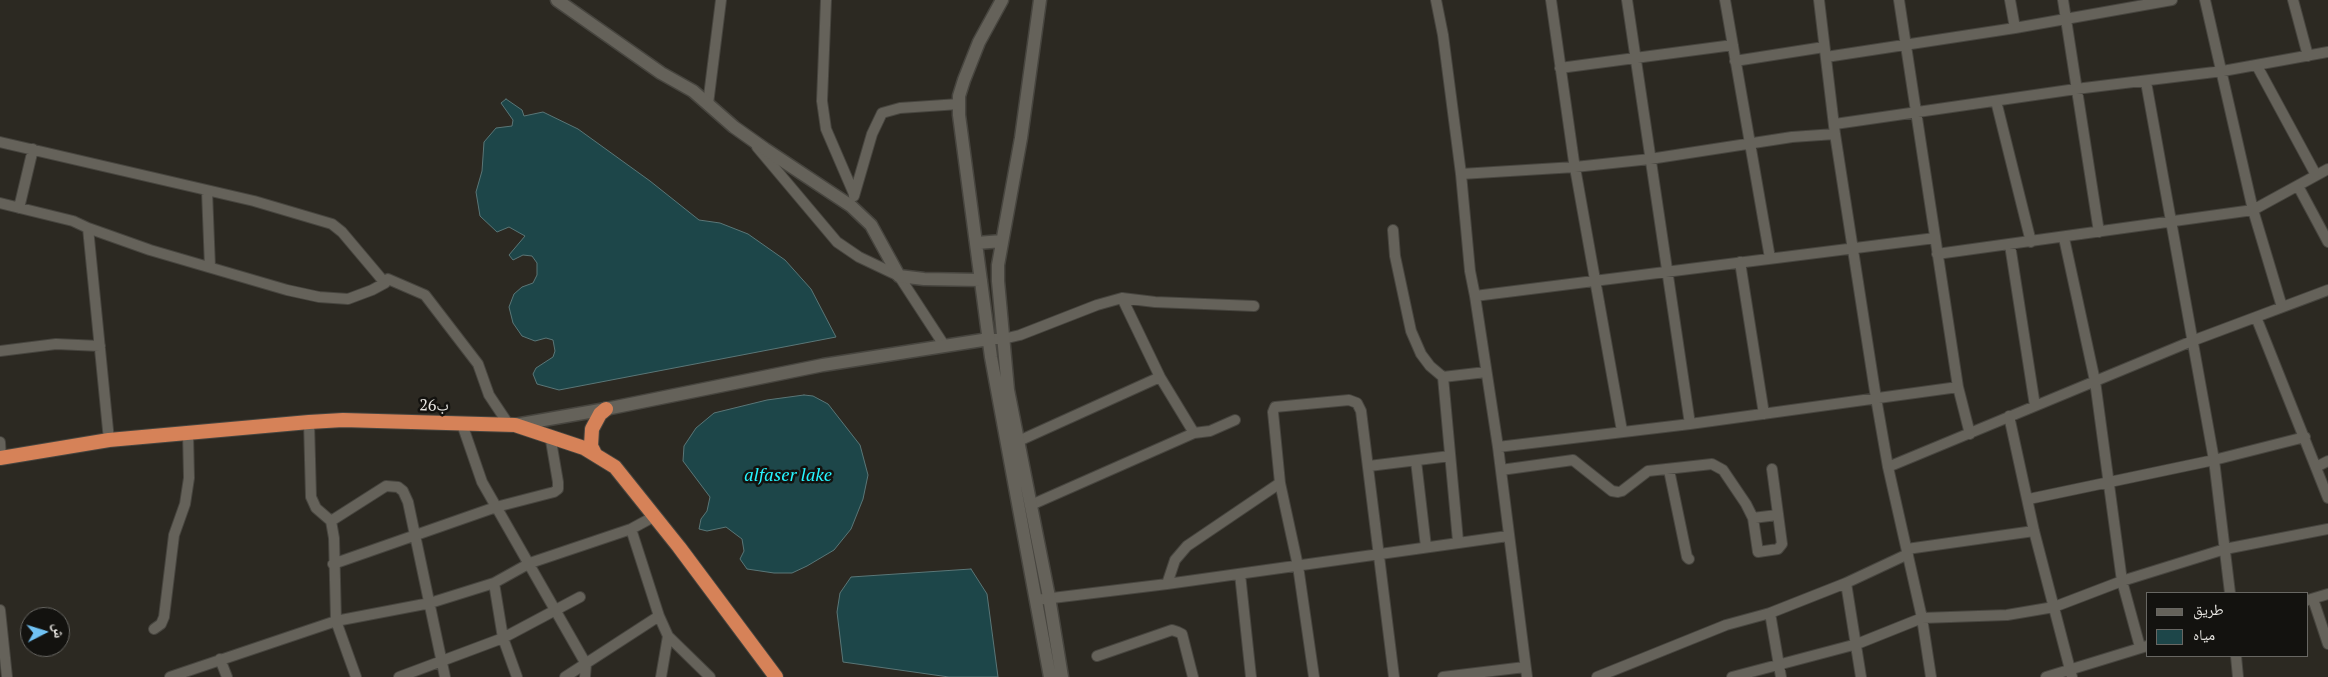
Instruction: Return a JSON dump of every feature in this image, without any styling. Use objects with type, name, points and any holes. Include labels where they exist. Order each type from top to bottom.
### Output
[{"type":"highway","points":[[594,454],[591,446],[592,429],[600,414],[606,409]]},
{"type":"highway","name":"26ب","points":[[1,458],[108,440],[343,420],[512,425],[550,435],[594,454],[615,467],[655,516],[776,677]]},
{"type":"street","points":[[557,0],[661,73],[693,91],[748,137],[852,200]]},
{"type":"street","points":[[708,104],[721,0]]},
{"type":"street","points":[[826,0],[822,101],[826,129],[852,200],[871,225],[899,276],[944,345]]},
{"type":"street","points":[[1002,0],[975,51],[964,80],[959,104],[989,339],[1003,391],[1029,528],[1036,600],[1051,650],[1062,677]]},
{"type":"street","points":[[1003,391],[1003,339],[998,280],[1002,241],[1022,138],[1040,0]]},
{"type":"street","points":[[1436,0],[1443,35],[1461,174],[1466,244],[1498,447],[1526,672],[1443,677]]},
{"type":"street","points":[[1552,0],[1575,167],[1622,431]]},
{"type":"street","points":[[1627,0],[1634,58],[1668,270],[1690,424]]},
{"type":"street","points":[[1725,0],[1770,258]]},
{"type":"street","points":[[1819,0],[1852,248],[1876,398],[1888,467],[1922,618],[1931,677]]},
{"type":"street","points":[[1899,0],[1958,387],[1970,434]]},
{"type":"street","points":[[2010,0],[2015,28]]},
{"type":"street","points":[[2063,0],[2099,232]]},
{"type":"street","points":[[1736,61],[1906,44],[2015,28],[2142,2],[2172,0]]},
{"type":"street","points":[[2205,0],[2253,210],[2282,307]]},
{"type":"street","points":[[2293,0],[2308,56]]},
{"type":"street","points":[[1560,68],[1733,45]]},
{"type":"street","points":[[1461,174],[1575,167],[1750,145],[1835,128],[1996,101],[2257,66],[2328,52]]},
{"type":"street","points":[[2257,66],[2316,175]]},
{"type":"street","points":[[2146,82],[2214,460],[2230,592]]},
{"type":"street","points":[[1996,101],[2032,242]]},
{"type":"street","points":[[852,200],[872,134],[882,113],[900,108],[959,104]]},
{"type":"street","points":[[748,137],[837,242],[859,257],[899,276],[924,279],[998,280]]},
{"type":"street","points":[[0,142],[254,202],[332,224],[342,232],[384,283]]},
{"type":"street","points":[[19,208],[33,149]]},
{"type":"street","points":[[1937,254],[2064,238],[2253,210],[2328,169]]},
{"type":"street","points":[[2298,186],[2328,242]]},
{"type":"street","points":[[206,191],[210,267]]},
{"type":"street","points":[[0,203],[73,221],[88,228],[287,290],[332,299],[348,299],[372,290],[388,279],[425,294],[478,364],[489,395],[512,425],[606,409],[823,365],[944,345],[1003,339],[1020,335],[1096,305],[1122,298],[1155,302],[1254,306]]},
{"type":"street","points":[[88,228],[108,440]]},
{"type":"street","points":[[1393,230],[1395,256],[1411,331],[1420,354],[1443,377],[1458,541]]},
{"type":"street","points":[[1475,296],[1668,270],[1935,238]]},
{"type":"street","points":[[2046,677],[2071,673],[2143,646],[2122,581],[2107,482],[2095,381],[2064,238]]},
{"type":"street","points":[[977,243],[1002,241]]},
{"type":"street","points":[[2010,245],[2035,406]]},
{"type":"street","points":[[1740,262],[1764,414]]},
{"type":"street","points":[[1888,467],[2192,341],[2328,290]]},
{"type":"street","points":[[1122,298],[1160,378],[1194,433]]},
{"type":"street","points":[[2256,317],[2328,498]]},
{"type":"street","points":[[0,351],[56,344],[100,346]]},
{"type":"street","points":[[1443,377],[1486,372]]},
{"type":"street","points":[[1013,443],[1160,378]]},
{"type":"street","points":[[1498,447],[1690,424],[1958,387]]},
{"type":"street","points":[[1314,677],[1298,566],[1280,483],[1273,412],[1275,407],[1349,400],[1357,403],[1361,411],[1394,677]]},
{"type":"street","points":[[2009,416],[2034,530],[2071,673]]},
{"type":"street","points":[[1031,505],[1194,433],[1210,431],[1235,420]]},
{"type":"street","points":[[309,422],[311,497],[316,508],[331,521],[334,538],[333,564],[336,621],[356,677]]},
{"type":"street","points":[[462,424],[482,482],[586,664],[585,677]]},
{"type":"street","points":[[154,629],[161,624],[164,617],[174,536],[185,504],[189,478],[188,433]]},
{"type":"street","points":[[333,564],[496,507],[558,489],[550,435]]},
{"type":"street","points":[[2028,499],[2214,460],[2305,437]]},
{"type":"street","points":[[0,442],[1,458]]},
{"type":"street","points":[[1013,443],[1031,505],[1029,528],[1050,597],[1050,677]]},
{"type":"street","points":[[1368,466],[1450,456]]},
{"type":"street","points":[[1501,470],[1573,460],[1612,491],[1618,492],[1648,471],[1712,464],[1720,468],[1746,504],[1753,518],[1758,552],[1781,547],[1772,469]]},
{"type":"street","points":[[1416,461],[1426,546]]},
{"type":"street","points":[[2316,467],[2328,461]]},
{"type":"street","points":[[1669,470],[1687,557],[1689,559]]},
{"type":"street","points":[[1168,584],[1175,560],[1186,546],[1280,483]]},
{"type":"street","points":[[331,521],[380,489],[392,486],[398,487],[406,496],[445,677]]},
{"type":"street","points":[[1753,518],[1777,515]]},
{"type":"street","points":[[170,677],[336,621],[430,603],[494,584],[530,563],[631,529],[655,516]]},
{"type":"street","points":[[631,529],[659,616],[668,636],[710,677]]},
{"type":"street","points":[[1733,677],[1857,644],[1922,618],[2006,615],[2054,607],[2122,581],[2225,549],[2328,529]]},
{"type":"street","points":[[1597,677],[1726,625],[1770,613],[1846,583],[1908,552],[2034,530]]},
{"type":"street","points":[[1036,600],[1168,584],[1458,541],[1508,536]]},
{"type":"street","points":[[1240,574],[1251,677]]},
{"type":"street","points":[[1846,583],[1861,677]]},
{"type":"street","points":[[494,584],[503,638],[517,677]]},
{"type":"street","points":[[2328,594],[2310,600],[2328,644]]},
{"type":"street","points":[[399,677],[503,638],[580,597]]},
{"type":"street","points":[[0,610],[2,660],[7,677]]},
{"type":"street","points":[[1770,613],[1781,677]]},
{"type":"street","points":[[565,677],[659,616]]},
{"type":"street","points":[[1097,656],[1172,630],[1182,634],[1193,677]]},
{"type":"street","points":[[661,677],[668,636]]},
{"type":"street","points":[[2236,657],[2238,677]]},
{"type":"street","points":[[220,659],[226,677]]},
{"type":"water","points":[[506,99],[522,110],[524,116],[543,112],[578,129],[650,181],[699,220],[720,223],[748,234],[785,260],[811,289],[836,337],[559,390],[537,384],[533,374],[536,368],[553,357],[555,351],[553,340],[546,338],[535,341],[522,336],[513,323],[509,307],[514,294],[522,287],[533,283],[537,275],[537,263],[532,256],[523,255],[513,260],[509,255],[525,236],[509,227],[497,232],[480,216],[476,192],[482,171],[484,142],[496,128],[512,126],[513,120],[501,103]]},
{"type":"water","name":"alfaser lake","points":[[804,395],[813,396],[828,404],[860,445],[868,475],[863,499],[851,529],[834,550],[792,573],[774,573],[747,569],[740,559],[744,551],[742,539],[726,527],[707,531],[699,529],[701,519],[707,511],[710,497],[683,461],[684,446],[696,428],[714,413],[767,400]]},
{"type":"water","points":[[971,569],[987,594],[998,677],[949,677],[843,662],[837,612],[840,593],[851,577]]}]
